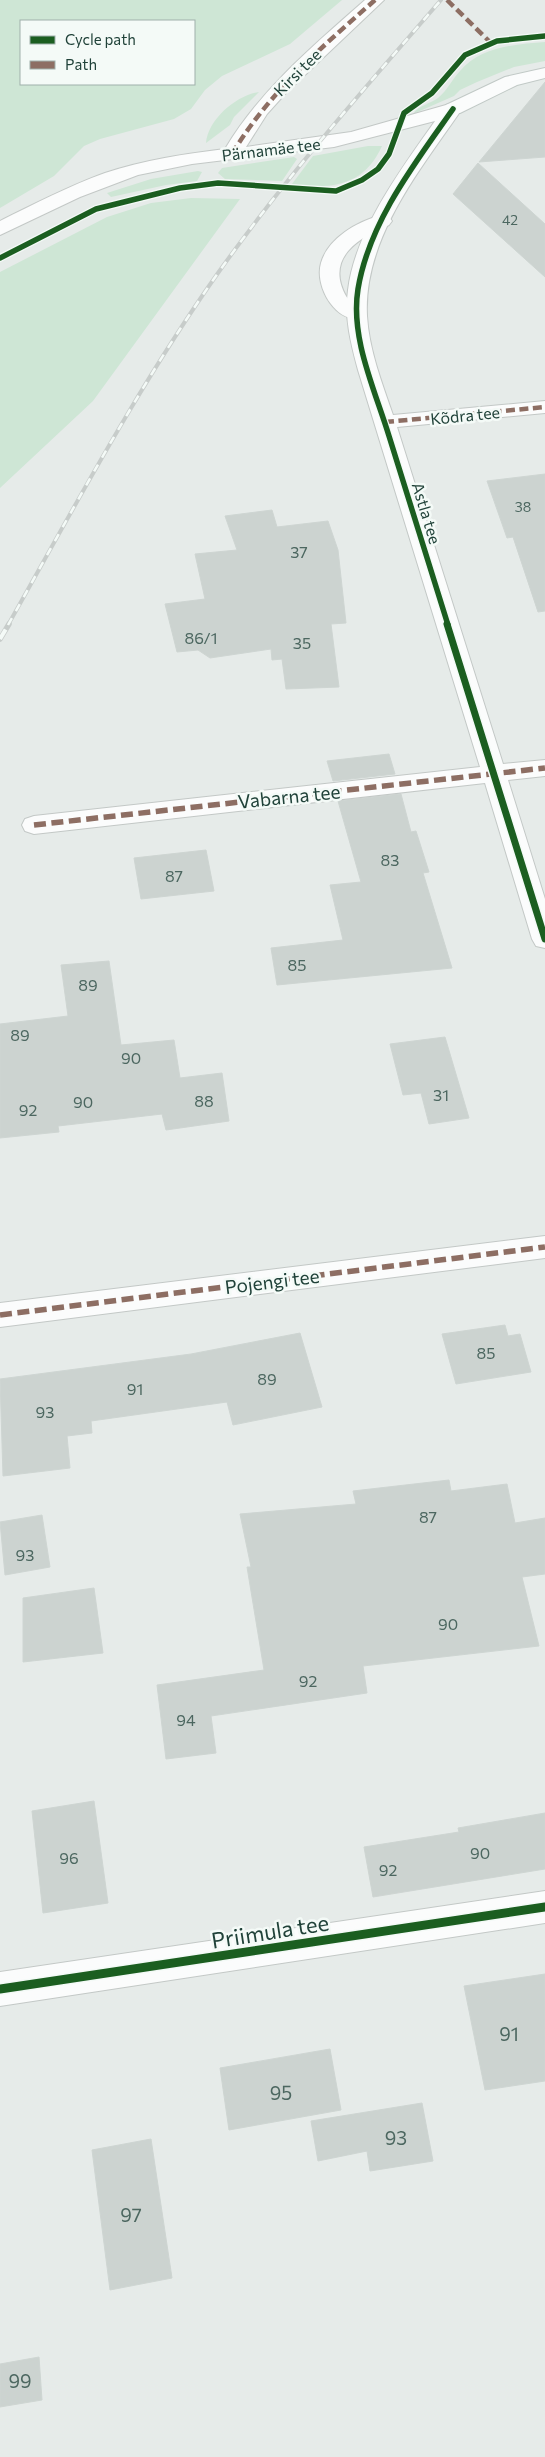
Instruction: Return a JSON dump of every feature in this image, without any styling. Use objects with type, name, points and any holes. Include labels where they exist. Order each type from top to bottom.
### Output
[{"type":"street","name":"Kirsi tee","points":[[232,154],[283,82],[375,0]]},
{"type":"street","name":"Pärnamäe tee","points":[[0,229],[60,198],[129,171],[152,165],[335,140],[418,122],[453,109],[511,81],[545,72]]},
{"type":"street","name":"Astla tee","points":[[453,109],[416,161],[371,244],[358,282],[356,314],[360,341],[384,422],[545,939]]},
{"type":"street","points":[[356,314],[338,300],[329,280],[330,260],[343,242],[362,228],[382,221]]},
{"type":"street","name":"Kõdra tee","points":[[384,422],[545,407]]},
{"type":"street","name":"Vabarna tee","points":[[34,825],[545,768]]},
{"type":"street","name":"Pojengi tee","points":[[0,1315],[545,1247]]},
{"type":"street","name":"Priimula tee","points":[[0,1989],[545,1907]]},
{"type":"green space","points":[[0,0],[342,0],[290,44],[222,76],[205,90],[191,109],[174,119],[100,139],[84,146],[54,176],[0,208]]},
{"type":"green space","points":[[545,42],[545,61],[514,67],[477,82],[460,90],[454,96],[413,114],[445,92],[460,71],[478,57],[499,48]]},
{"type":"green space","points":[[259,92],[234,117],[230,125],[206,143],[212,125],[225,110],[242,98]]},
{"type":"green space","points":[[368,146],[382,146],[366,170],[356,177],[333,185],[306,186],[292,184],[313,156]]},
{"type":"green space","points":[[294,157],[297,159],[282,181],[225,179],[218,173],[222,168]]},
{"type":"green space","points":[[198,171],[202,172],[197,181],[166,185],[111,197],[107,193],[151,179]]},
{"type":"green space","points":[[191,198],[240,199],[93,401],[0,488],[0,272],[107,217],[151,203]]},
{"type":"building","points":[[545,82],[545,157],[479,162]]},
{"type":"building","points":[[478,163],[545,224],[545,277],[453,194]]},
{"type":"building","points":[[545,474],[545,611],[538,612],[513,537],[507,538],[487,481]]},
{"type":"building","points":[[272,510],[277,527],[328,521],[338,550],[346,623],[331,624],[339,687],[286,689],[282,659],[272,660],[271,649],[210,658],[198,650],[177,652],[165,604],[205,599],[195,554],[237,550],[225,516]]},
{"type":"building","points":[[389,754],[395,774],[333,781],[327,761]]},
{"type":"building","points":[[401,794],[411,832],[416,831],[429,872],[423,873],[452,968],[277,985],[271,948],[343,940],[330,885],[361,882],[338,801]]},
{"type":"building","points":[[206,850],[214,891],[141,899],[134,858]]},
{"type":"building","points":[[109,961],[121,1045],[174,1040],[180,1078],[222,1073],[229,1121],[166,1130],[162,1114],[58,1126],[59,1132],[0,1138],[0,1024],[68,1016],[61,965]]},
{"type":"building","points":[[445,1037],[469,1118],[429,1124],[421,1093],[403,1095],[390,1044]]},
{"type":"building","points":[[505,1325],[508,1336],[520,1334],[531,1372],[456,1384],[442,1334]]},
{"type":"building","points":[[300,1333],[322,1407],[233,1425],[227,1402],[91,1421],[92,1433],[67,1436],[70,1468],[3,1476],[0,1379],[191,1354]]},
{"type":"building","points":[[449,1480],[451,1491],[507,1484],[515,1523],[545,1518],[545,1574],[522,1577],[539,1646],[363,1666],[367,1693],[211,1716],[216,1753],[166,1759],[157,1685],[264,1670],[247,1567],[251,1567],[240,1514],[356,1504],[353,1491]]},
{"type":"building","points":[[42,1515],[50,1567],[5,1575],[0,1522]]},
{"type":"building","points":[[94,1588],[103,1653],[23,1662],[23,1598]]},
{"type":"building","points":[[94,1801],[108,1903],[43,1913],[32,1811]]},
{"type":"building","points":[[545,1813],[545,1869],[373,1897],[364,1847],[459,1832],[458,1828]]},
{"type":"building","points":[[545,1974],[545,2081],[485,2090],[464,1986]]},
{"type":"building","points":[[330,2049],[341,2110],[229,2130],[220,2068]]},
{"type":"building","points":[[422,2103],[433,2161],[370,2171],[367,2151],[318,2161],[311,2121]]},
{"type":"building","points":[[151,2139],[172,2278],[110,2290],[92,2150]]},
{"type":"building","points":[[39,2357],[42,2400],[0,2407],[0,2364]]},
{"type":"railway","points":[[8,625],[135,402],[189,315],[218,273],[298,168],[441,0]]},
{"type":"railway","points":[[0,639],[9,624]]},
{"type":"marked path","points":[[232,154],[245,131],[278,90],[296,71],[375,0]]},
{"type":"marked path","points":[[447,0],[491,43]]},
{"type":"marked path","points":[[385,422],[545,407]]},
{"type":"marked path","points":[[34,825],[545,768]]},
{"type":"marked path","points":[[0,1315],[545,1247]]},
{"type":"cycle path","points":[[0,258],[96,209],[180,188],[218,183],[336,191],[353,185],[378,169],[389,154],[401,117],[407,109],[432,93],[456,63],[465,55],[486,44],[497,41],[545,36]]},
{"type":"cycle path","points":[[453,109],[421,154],[388,207],[375,235],[364,263],[358,290],[357,316],[368,370],[545,939]]},
{"type":"cycle path","points":[[0,1989],[545,1907]]}]
